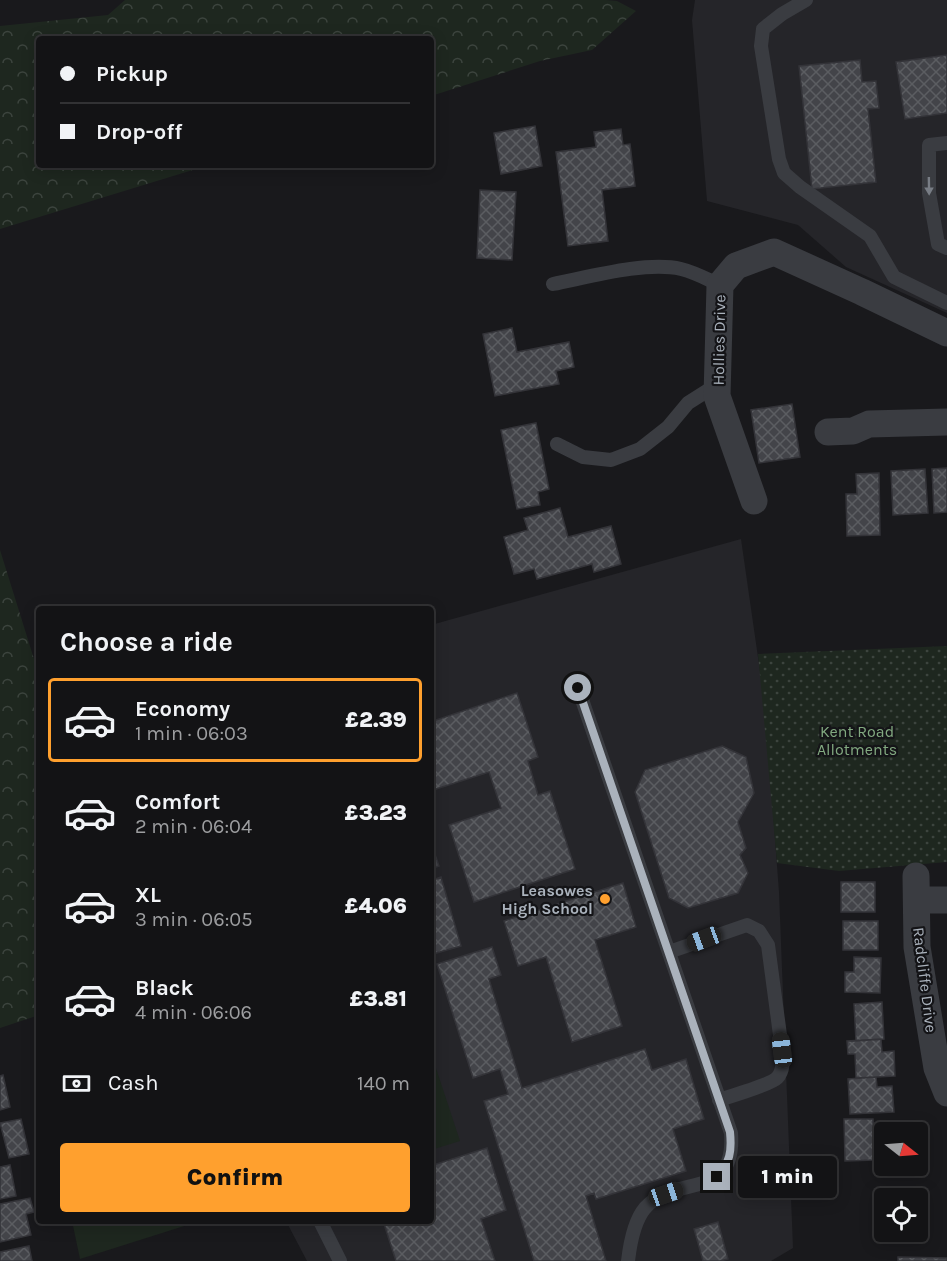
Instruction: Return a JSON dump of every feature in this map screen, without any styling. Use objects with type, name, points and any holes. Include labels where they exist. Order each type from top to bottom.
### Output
[{"type":"street","name":"Hollies Drive","points":[[754,501],[717,396],[720,285],[736,266],[774,252],[947,333]]},
{"type":"street","points":[[828,432],[853,431],[870,424],[947,422]]},
{"type":"street","name":"Radcliffe Drive","points":[[947,900],[917,888],[917,947],[937,1068],[947,1093]]},
{"type":"lane","points":[[806,0],[782,14],[763,29],[761,46],[779,159],[784,173],[800,188],[870,236],[894,277],[947,303]]},
{"type":"lane","points":[[947,143],[929,145],[929,183],[938,244],[947,248]]},
{"type":"lane","points":[[553,284],[646,267],[668,267],[683,269],[720,285]]},
{"type":"lane","points":[[557,444],[583,457],[611,460],[640,449],[668,427],[688,402],[718,384]]},
{"type":"lane","points":[[578,688],[730,1132],[731,1157],[717,1177],[666,1194],[646,1208],[637,1221],[628,1261]]},
{"type":"lane","points":[[669,952],[747,925],[759,931],[768,945],[782,1050],[783,1063],[780,1074],[772,1082],[719,1100]]},
{"type":"lane","points":[[322,1224],[340,1261]]},
{"type":"shaded area","points":[[695,0],[947,0],[947,313],[846,267],[798,225],[707,201],[692,20]]},
{"type":"shaded area","name":"Leasowes High School","points":[[741,539],[765,706],[779,892],[793,1248],[771,1261],[307,1261],[288,1224],[434,1224],[434,624]]},
{"type":"green space","points":[[125,0],[606,0],[617,1],[636,11],[592,50],[540,61],[434,95],[434,36],[36,36],[36,168],[199,168],[0,229],[0,26],[108,15]]},
{"type":"green space","points":[[0,550],[36,665],[36,1016],[0,1028]]},
{"type":"green space","name":"Kent Road Allotments","points":[[947,646],[947,862],[839,871],[777,863],[758,654]]},
{"type":"green space","points":[[434,1062],[460,1141],[434,1149]]},
{"type":"green space","points":[[73,1224],[191,1224],[80,1259]]},
{"type":"building","points":[[947,55],[947,113],[905,119],[896,62]]},
{"type":"building","points":[[860,60],[862,82],[876,81],[879,108],[868,109],[876,182],[812,189],[799,66]]},
{"type":"building","points":[[535,126],[542,166],[501,174],[494,133]]},
{"type":"building","points":[[621,129],[623,145],[630,144],[635,186],[602,190],[608,241],[568,246],[556,152],[596,147],[594,132]]},
{"type":"building","points":[[480,190],[516,192],[512,260],[477,258]]},
{"type":"building","points":[[512,328],[517,352],[569,342],[574,367],[556,371],[559,384],[495,396],[483,334]]},
{"type":"building","points":[[792,404],[800,457],[759,463],[751,410]]},
{"type":"building","points":[[536,423],[549,489],[538,492],[540,505],[517,509],[501,430]]},
{"type":"building","points":[[947,468],[947,512],[934,513],[932,469]]},
{"type":"building","points":[[925,469],[928,513],[893,515],[891,471]]},
{"type":"building","points":[[879,473],[880,535],[847,536],[846,494],[857,494],[856,474]]},
{"type":"building","points":[[560,508],[568,537],[611,526],[621,564],[594,572],[592,564],[537,579],[534,569],[514,574],[504,537],[528,530],[524,518]]},
{"type":"building","points":[[517,693],[538,757],[528,761],[538,795],[550,791],[575,869],[474,902],[449,825],[501,808],[489,772],[434,790],[434,721]]},
{"type":"building","points":[[722,746],[746,757],[754,793],[738,822],[746,848],[740,855],[748,873],[738,893],[688,908],[669,898],[635,792],[645,770]]},
{"type":"building","points":[[434,852],[439,866],[434,868]]},
{"type":"building","points":[[441,877],[461,946],[434,954],[434,880]]},
{"type":"building","points":[[841,882],[875,882],[875,912],[841,912]]},
{"type":"building","points":[[623,883],[636,927],[595,940],[622,1026],[572,1042],[546,957],[518,966],[504,921]]},
{"type":"building","points":[[843,921],[878,921],[878,950],[843,950]]},
{"type":"building","points":[[492,947],[501,975],[489,979],[522,1088],[645,1049],[652,1070],[686,1059],[704,1119],[673,1129],[686,1171],[596,1199],[594,1193],[586,1196],[606,1261],[534,1261],[484,1101],[508,1094],[500,1069],[473,1078],[437,964]]},
{"type":"building","points":[[854,957],[881,958],[880,993],[845,992],[845,972],[854,972]]},
{"type":"building","points":[[882,1002],[884,1039],[856,1041],[854,1004]]},
{"type":"building","points":[[881,1039],[882,1052],[894,1051],[895,1076],[856,1078],[855,1054],[848,1054],[847,1041]]},
{"type":"building","points":[[3,1075],[10,1107],[0,1110],[0,1076]]},
{"type":"building","points":[[876,1077],[877,1087],[892,1086],[894,1112],[850,1114],[848,1079]]},
{"type":"building","points":[[21,1119],[29,1154],[9,1158],[0,1123]]},
{"type":"building","points":[[844,1119],[873,1119],[874,1160],[845,1161]]},
{"type":"building","points":[[487,1148],[506,1210],[481,1219],[495,1261],[396,1261],[384,1224],[434,1224],[434,1165]]},
{"type":"building","points":[[10,1165],[16,1196],[0,1199],[0,1167]]},
{"type":"building","points":[[30,1198],[34,1212],[26,1214],[31,1235],[0,1242],[0,1204]]},
{"type":"building","points":[[718,1222],[728,1259],[703,1261],[694,1229]]},
{"type":"building","points":[[29,1246],[32,1261],[0,1261],[0,1252]]},
{"type":"building","points":[[898,1257],[947,1258],[947,1261],[898,1261]]},
{"type":"place","name":"Leasowes High School","points":[[605,899]]},
{"type":"route","points":[[578,688],[730,1132],[731,1157],[717,1177]]}]
